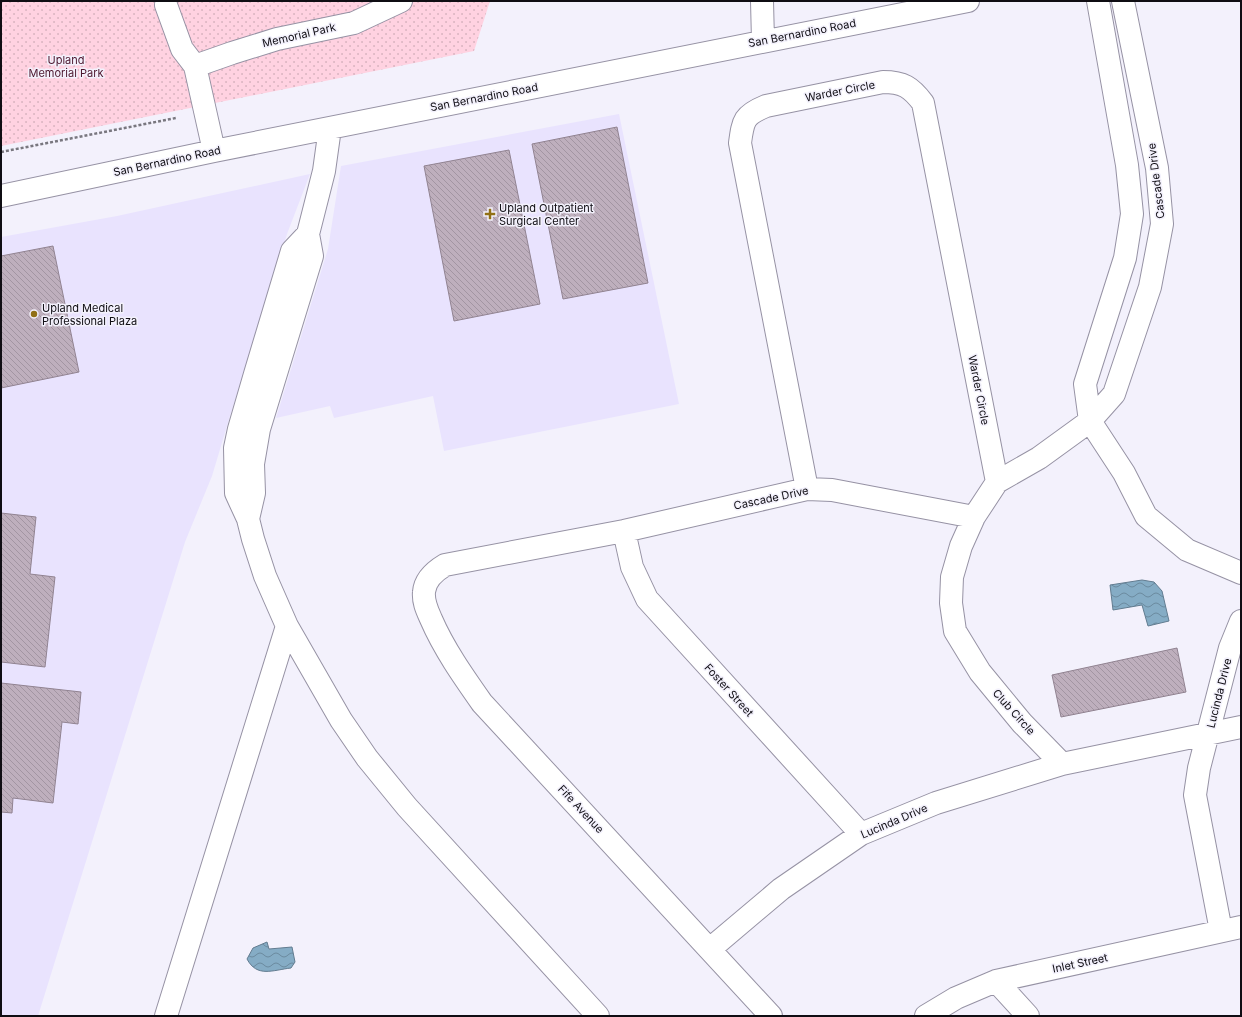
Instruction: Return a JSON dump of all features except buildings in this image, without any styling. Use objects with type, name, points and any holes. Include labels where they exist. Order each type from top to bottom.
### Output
[{"type":"street","name":"Memorial Park","points":[[195,66],[262,43],[354,23],[401,1]]},
{"type":"street","points":[[762,1],[763,41]]},
{"type":"street","name":"San Bernardino Road","points":[[1,196],[214,151],[968,1]]},
{"type":"street","points":[[1098,1],[1127,165],[1132,214],[1124,258],[1085,384],[1090,421],[1124,473],[1146,516],[1187,550],[1241,573]]},
{"type":"street","name":"Cascade Drive","points":[[426,583],[434,571],[445,565],[624,530],[807,489],[832,490],[974,517],[997,482],[1039,458],[1090,421],[1114,394],[1150,287],[1162,224],[1157,168],[1123,1]]},
{"type":"street","points":[[166,5],[182,48],[195,66],[214,151]]},
{"type":"street","name":"Warder Circle","points":[[807,489],[740,143],[742,130],[746,118],[755,110],[766,106],[884,82],[896,82],[908,87],[916,93],[923,103],[997,482]]},
{"type":"street","points":[[330,128],[324,171],[308,234],[292,251],[251,388],[235,448],[236,492],[248,519],[265,576],[287,626],[340,720],[377,771],[407,807],[598,1016]]},
{"type":"street","name":"Club Circle","points":[[974,517],[961,546],[952,577],[951,603],[955,631],[980,672],[1022,723],[1062,764]]},
{"type":"street","name":"Foster Street","points":[[624,530],[632,567],[647,599],[861,834]]},
{"type":"street","name":"Fife Avenue","points":[[426,583],[424,603],[438,634],[456,666],[482,702],[771,1016]]},
{"type":"street","name":"Lucinda Drive","points":[[1241,620],[1230,648],[1208,735],[1241,727]]},
{"type":"street","points":[[166,1016],[287,626]]},
{"type":"street","points":[[1062,764],[1208,735],[1199,768],[1195,795],[1231,929]]},
{"type":"street","name":"Lucinda Drive","points":[[710,949],[781,889],[861,834],[936,803],[1062,764]]},
{"type":"street","name":"Inlet Street","points":[[926,1016],[956,998],[996,981],[1231,929]]},
{"type":"street","points":[[996,981],[1028,1016]]},
{"type":"path","points":[[1,152],[176,118]]},
{"type":"shaded area","points":[[619,114],[679,404],[444,451],[433,396],[334,418],[330,406],[276,418],[328,249],[341,166]]},
{"type":"shaded area","points":[[310,174],[287,234],[212,476],[185,542],[38,1016],[1,1016],[1,237],[117,216]]},
{"type":"green space","name":"Upland Memorial Park","points":[[1,1],[490,1],[474,51],[1,146]]},
{"type":"water","points":[[1142,580],[1154,582],[1162,591],[1169,621],[1148,626],[1142,605],[1113,610],[1110,585]]},
{"type":"water","points":[[267,942],[269,949],[292,947],[295,962],[291,968],[261,971],[251,965],[247,959],[253,948]]},
{"type":"place","name":"Upland Outpatient Surgical Center","points":[[490,214]]},
{"type":"place","name":"Upland Medical Professional Plaza","points":[[34,314]]}]
